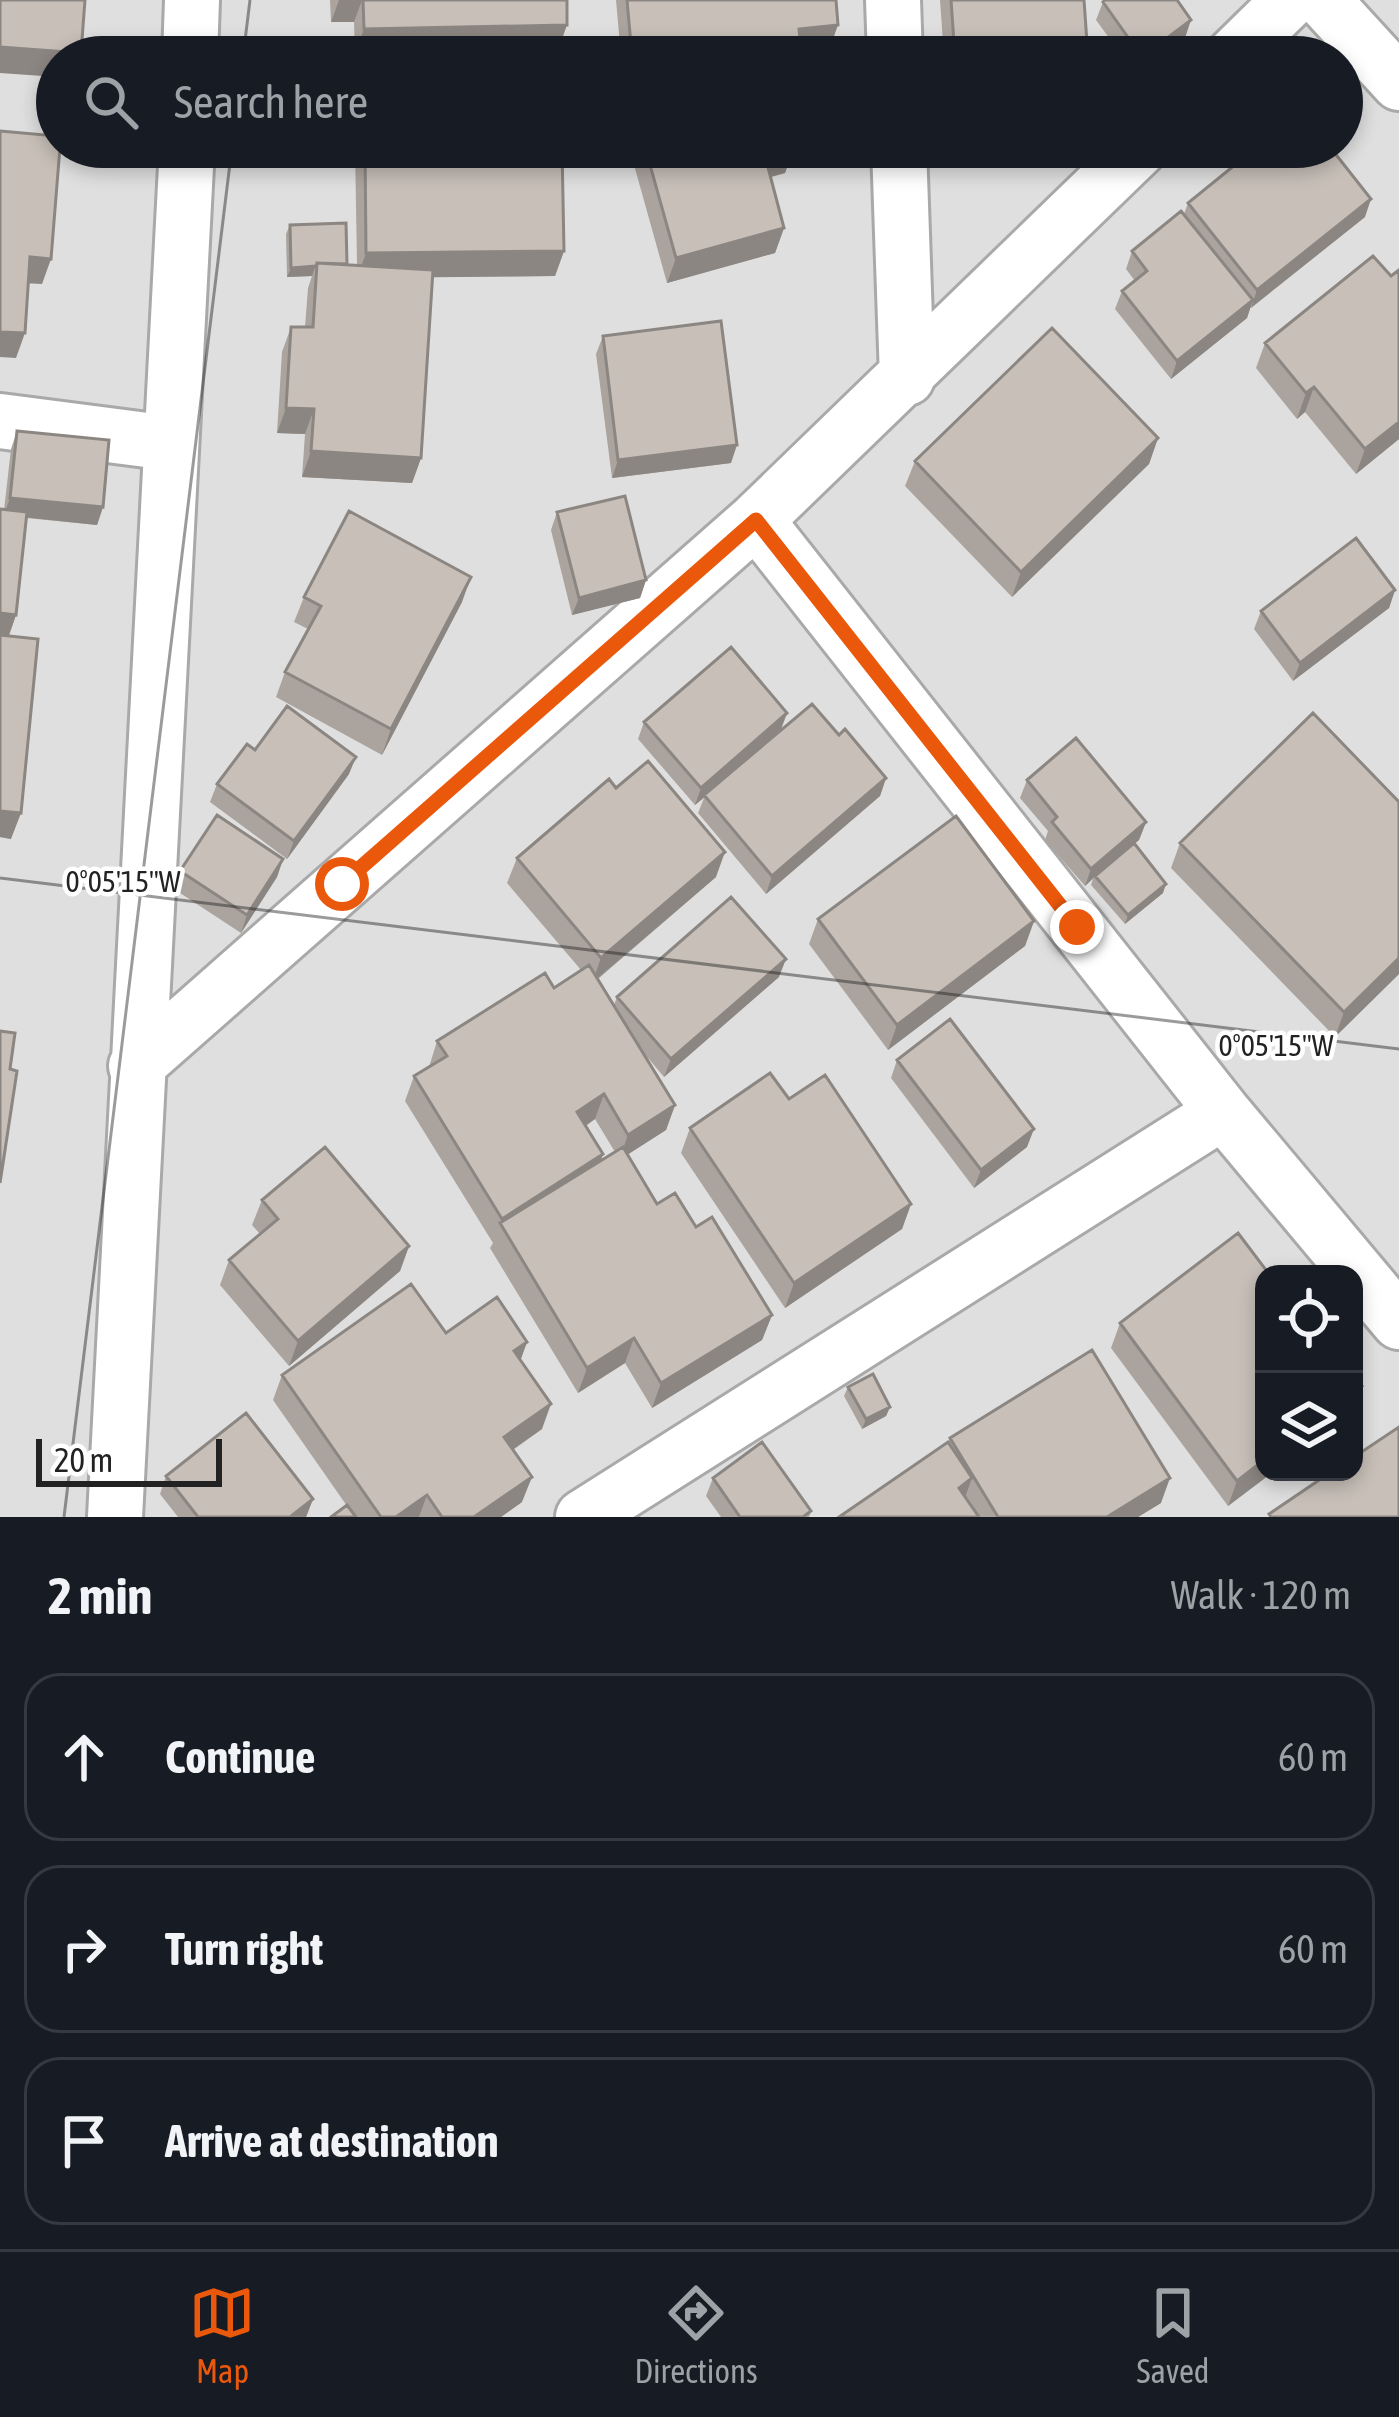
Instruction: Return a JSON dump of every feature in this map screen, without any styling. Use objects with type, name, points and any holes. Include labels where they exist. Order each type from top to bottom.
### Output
[{"type":"street","points":[[191,36],[192,0]]},
{"type":"street","points":[[893,0],[894,36]]},
{"type":"street","points":[[1253,36],[1290,0]]},
{"type":"street","points":[[1323,0],[1356,36]]},
{"type":"street","points":[[1363,44],[1399,83]]},
{"type":"street","points":[[115,1517],[186,168]]},
{"type":"street","points":[[900,168],[908,378]]},
{"type":"street","points":[[136,1066],[756,520],[908,378],[1120,168]]},
{"type":"street","points":[[0,421],[170,443]]},
{"type":"street","points":[[756,520],[1222,1112],[1399,1322]]},
{"type":"street","points":[[583,1517],[1222,1112]]},
{"type":"shaded area","points":[[0,0],[1399,0],[1399,1517],[0,1517]]},
{"type":"building","points":[[0,0],[85,0],[82,36],[36,36],[36,50],[0,47]]},
{"type":"building","points":[[363,0],[567,0],[567,25],[364,29]]},
{"type":"building","points":[[627,0],[836,0],[838,25],[799,29],[800,36],[630,36]]},
{"type":"building","points":[[951,0],[1084,0],[1087,36],[954,36]]},
{"type":"building","points":[[1177,0],[1191,20],[1170,36],[1127,36],[1103,2]]},
{"type":"building","points":[[0,131],[36,134],[36,168],[58,168],[51,259],[30,257],[25,333],[0,332]]},
{"type":"building","points":[[365,168],[562,168],[564,251],[366,253]]},
{"type":"building","points":[[651,168],[768,168],[784,228],[676,258]]},
{"type":"building","points":[[1231,168],[1347,168],[1371,199],[1257,290],[1188,203]]},
{"type":"building","points":[[1181,211],[1253,300],[1177,361],[1122,291],[1147,271],[1132,251]]},
{"type":"building","points":[[346,223],[347,264],[291,268],[290,225]]},
{"type":"building","points":[[1373,256],[1391,276],[1399,270],[1399,422],[1365,449],[1314,387],[1306,393],[1265,343]]},
{"type":"building","points":[[317,263],[433,270],[421,458],[311,451],[314,409],[286,408],[291,327],[313,327]]},
{"type":"building","points":[[721,321],[737,445],[618,460],[603,336]]},
{"type":"building","points":[[1052,328],[1158,438],[1021,572],[915,461]]},
{"type":"building","points":[[17,431],[109,440],[103,507],[10,498]]},
{"type":"building","points":[[625,496],[646,580],[579,598],[557,512]]},
{"type":"building","points":[[0,509],[27,512],[16,615],[0,613]]},
{"type":"building","points":[[349,511],[471,577],[391,729],[285,672],[321,606],[304,597]]},
{"type":"building","points":[[1356,538],[1395,590],[1300,663],[1261,611]]},
{"type":"building","points":[[0,635],[38,639],[21,813],[0,811]]},
{"type":"building","points":[[731,647],[787,713],[701,788],[644,722]]},
{"type":"building","points":[[812,704],[839,735],[845,729],[886,778],[772,876],[704,795]]},
{"type":"building","points":[[287,706],[356,757],[294,841],[217,784],[247,744],[255,750]]},
{"type":"building","points":[[1313,713],[1399,802],[1399,958],[1344,1012],[1180,843]]},
{"type":"building","points":[[1076,738],[1146,822],[1091,869],[1052,822],[1057,817],[1027,780]]},
{"type":"building","points":[[648,761],[725,852],[601,958],[517,858],[609,779],[616,788]]},
{"type":"building","points":[[217,815],[283,859],[247,915],[180,871]]},
{"type":"building","points":[[956,816],[1034,921],[897,1025],[818,919]]},
{"type":"building","points":[[1134,843],[1166,884],[1128,915],[1095,876]]},
{"type":"building","points":[[731,897],[786,959],[671,1059],[617,997]]},
{"type":"building","points":[[589,965],[675,1105],[628,1135],[604,1094],[577,1112],[603,1154],[502,1219],[414,1076],[447,1056],[437,1041],[545,973],[554,988]]},
{"type":"building","points":[[950,1019],[1034,1129],[981,1170],[897,1060]]},
{"type":"building","points":[[0,1031],[15,1033],[10,1069],[17,1071],[0,1183]]},
{"type":"building","points":[[770,1073],[789,1099],[825,1075],[911,1204],[794,1283],[690,1128]]},
{"type":"building","points":[[325,1147],[409,1246],[298,1341],[229,1260],[278,1219],[262,1200]]},
{"type":"building","points":[[623,1147],[657,1204],[675,1193],[696,1227],[712,1217],[772,1315],[661,1383],[634,1338],[587,1368],[500,1223]]},
{"type":"building","points":[[1238,1233],[1262,1265],[1255,1265],[1255,1467],[1237,1481],[1120,1323]]},
{"type":"building","points":[[411,1284],[446,1333],[497,1297],[527,1342],[514,1351],[551,1404],[504,1437],[532,1477],[474,1517],[442,1517],[427,1495],[396,1517],[381,1517],[282,1375]]},
{"type":"building","points":[[1092,1350],[1170,1478],[1107,1517],[998,1517],[950,1438]]},
{"type":"building","points":[[873,1374],[890,1407],[866,1419],[848,1387]]},
{"type":"building","points":[[246,1413],[313,1499],[290,1517],[198,1517],[166,1476]]},
{"type":"building","points":[[1399,1427],[1399,1517],[1271,1517],[1318,1481],[1363,1481],[1363,1451]]},
{"type":"building","points":[[762,1442],[811,1511],[803,1517],[740,1517],[713,1478]]},
{"type":"building","points":[[948,1442],[972,1478],[959,1488],[979,1517],[839,1517]]},
{"type":"building","points":[[347,1505],[356,1517],[331,1517]]},
{"type":"route","points":[[342,884],[756,520],[1077,927]]}]
